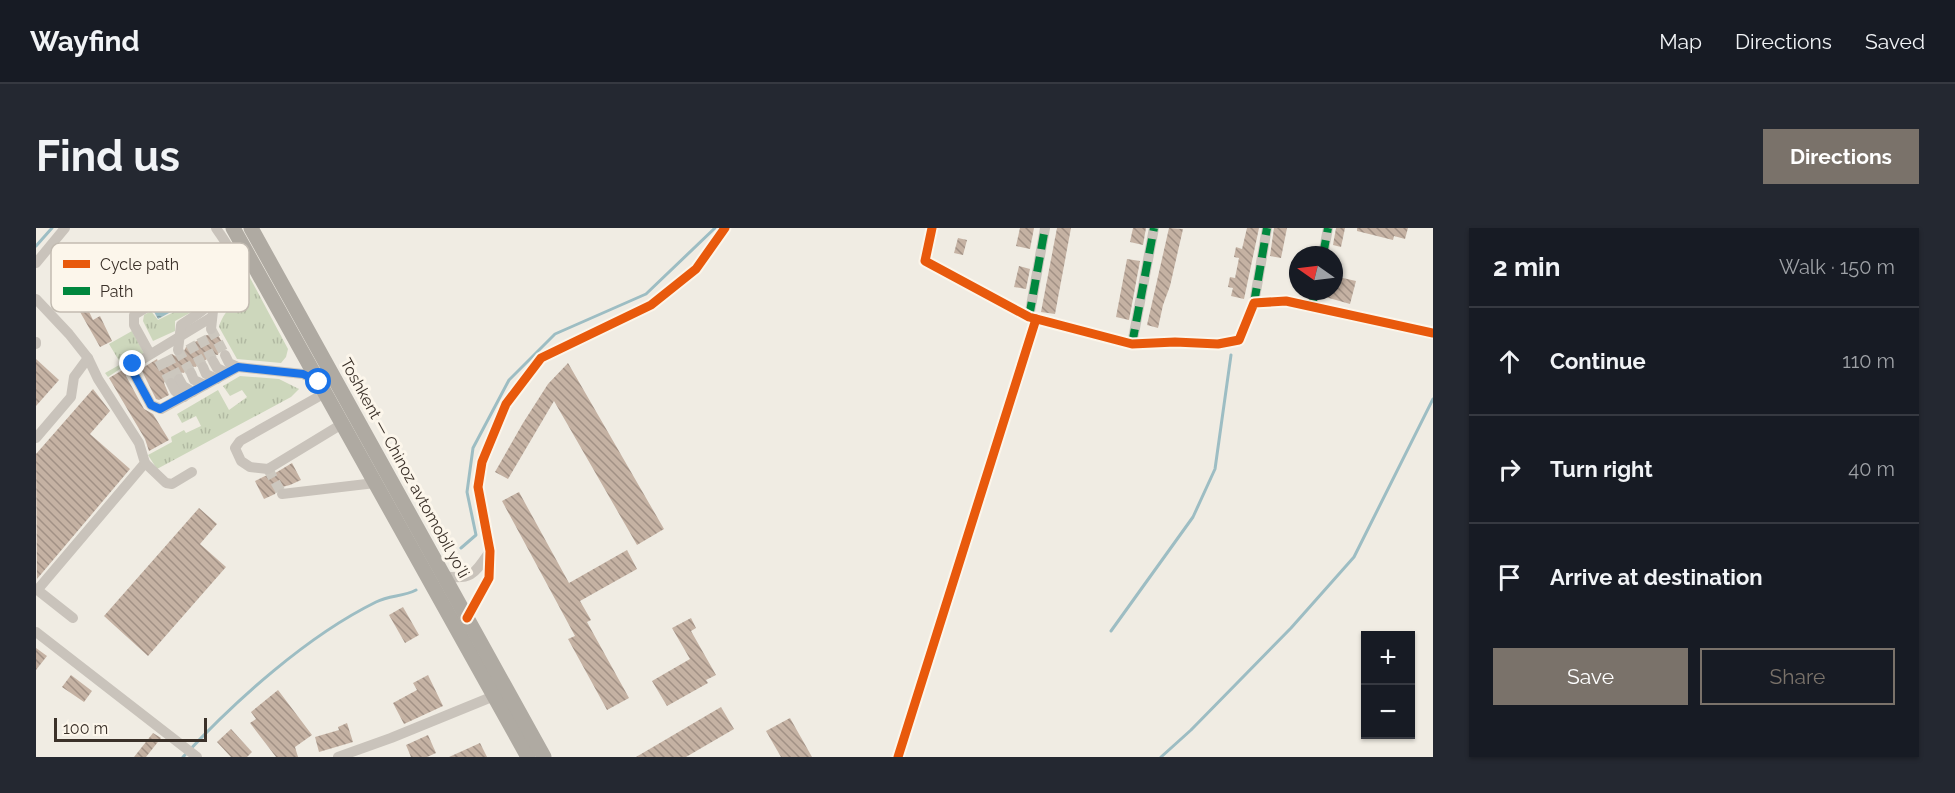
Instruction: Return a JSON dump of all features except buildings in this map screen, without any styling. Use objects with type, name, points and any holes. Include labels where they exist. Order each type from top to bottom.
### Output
[{"type":"highway","name":"Toshkent — Chinoz avtomobil yoʻli","points":[[233,228],[241,243]]},
{"type":"highway","name":"Toshkent — Chinoz avtomobil yoʻli","points":[[251,228],[544,757]]},
{"type":"highway","name":"Toshkent — Chinoz avtomobil yoʻli","points":[[249,257],[528,757]]},
{"type":"street","points":[[53,243],[65,228]]},
{"type":"street","points":[[216,228],[225,243]]},
{"type":"street","points":[[467,618],[489,578],[490,551],[478,487],[482,462],[506,404],[541,358],[651,305],[696,269],[725,228]]},
{"type":"street","points":[[932,228],[925,261],[1032,318],[1132,344],[1175,342],[1218,344],[1239,340],[1254,303],[1267,228]]},
{"type":"street","points":[[898,757],[1032,318],[1045,228]]},
{"type":"street","points":[[1132,344],[1154,228]]},
{"type":"street","points":[[1325,246],[1328,228]]},
{"type":"street","points":[[36,263],[51,245]]},
{"type":"street","points":[[36,299],[88,358],[98,379],[138,443],[145,463],[166,483],[172,484],[192,472]]},
{"type":"street","points":[[1312,306],[1313,300]]},
{"type":"street","points":[[1254,303],[1286,301],[1433,333]]},
{"type":"street","points":[[139,312],[134,315],[134,325],[160,353]]},
{"type":"street","points":[[201,338],[206,312]]},
{"type":"street","points":[[210,312],[192,330],[179,337],[160,353],[133,364],[133,372],[151,405],[160,409],[238,367]]},
{"type":"street","points":[[178,350],[181,325],[207,316]]},
{"type":"street","points":[[190,343],[192,330]]},
{"type":"street","points":[[225,355],[229,363],[238,367],[303,374],[322,387],[240,441],[235,448],[241,461],[250,467],[268,469],[342,424]]},
{"type":"street","points":[[36,438],[71,397],[74,377],[88,358]]},
{"type":"street","points":[[213,361],[217,368],[227,373]]},
{"type":"street","points":[[203,367],[206,374],[217,379]]},
{"type":"street","points":[[191,373],[194,380],[205,385]]},
{"type":"street","points":[[175,381],[175,391],[188,394]]},
{"type":"street","points":[[73,618],[40,592],[39,588],[145,463]]},
{"type":"street","points":[[282,494],[375,483]]},
{"type":"street","points":[[444,576],[459,579],[475,573],[490,551]]},
{"type":"street","points":[[36,632],[197,757]]},
{"type":"street","points":[[338,757],[402,734],[494,696]]},
{"type":"green space","points":[[249,276],[288,349],[286,357],[281,363],[237,359],[219,327],[225,313],[249,312]]},
{"type":"green space","points":[[152,312],[158,320],[174,312],[192,312],[175,321],[175,331],[153,341],[143,321],[144,315]]},
{"type":"green space","points":[[132,331],[144,353],[108,377],[105,373],[121,364],[109,344]]},
{"type":"green space","points":[[240,376],[279,379],[299,389],[291,397],[157,469],[148,455],[172,442],[171,437],[184,430],[186,433],[201,426],[196,416],[182,423],[177,414],[218,390],[229,410],[247,397],[242,390],[230,396],[223,386]]},
{"type":"water","points":[[154,312],[171,312],[158,319]]},
{"type":"waterway","points":[[36,246],[52,228]]},
{"type":"waterway","points":[[461,548],[476,535],[467,492],[473,448],[509,380],[555,334],[646,294],[715,228]]},
{"type":"waterway","points":[[1111,631],[1193,517],[1215,469],[1231,355]]},
{"type":"waterway","points":[[1161,757],[1191,730],[1291,628],[1354,557],[1433,399]]},
{"type":"waterway","points":[[183,757],[249,692],[324,633],[376,602],[416,590]]},
{"type":"tunnel","points":[[211,329],[225,355]]},
{"type":"tunnel","points":[[201,337],[213,361]]},
{"type":"tunnel","points":[[190,343],[203,367]]},
{"type":"tunnel","points":[[178,350],[191,373]]},
{"type":"tunnel","points":[[167,356],[179,379]]},
{"type":"tunnel","points":[[159,360],[171,383]]},
{"type":"tunnel","points":[[268,469],[282,494]]},
{"type":"marked path","points":[[1029,317],[1045,228]]},
{"type":"marked path","points":[[1132,344],[1154,228]]},
{"type":"marked path","points":[[1254,303],[1267,228]]},
{"type":"marked path","points":[[1325,246],[1328,228]]},
{"type":"marked path","points":[[1312,306],[1313,300]]},
{"type":"cycle path","points":[[467,618],[489,578],[490,551],[478,487],[482,462],[506,404],[541,358],[651,305],[696,269],[725,228]]},
{"type":"cycle path","points":[[932,228],[925,261],[1029,317],[1132,344],[1175,342],[1218,344],[1239,340],[1254,303],[1286,301],[1433,333]]},
{"type":"cycle path","points":[[898,757],[1036,319]]},
{"type":"route","points":[[133,364],[133,372],[151,405],[160,409],[238,367],[303,374],[319,382]]}]
